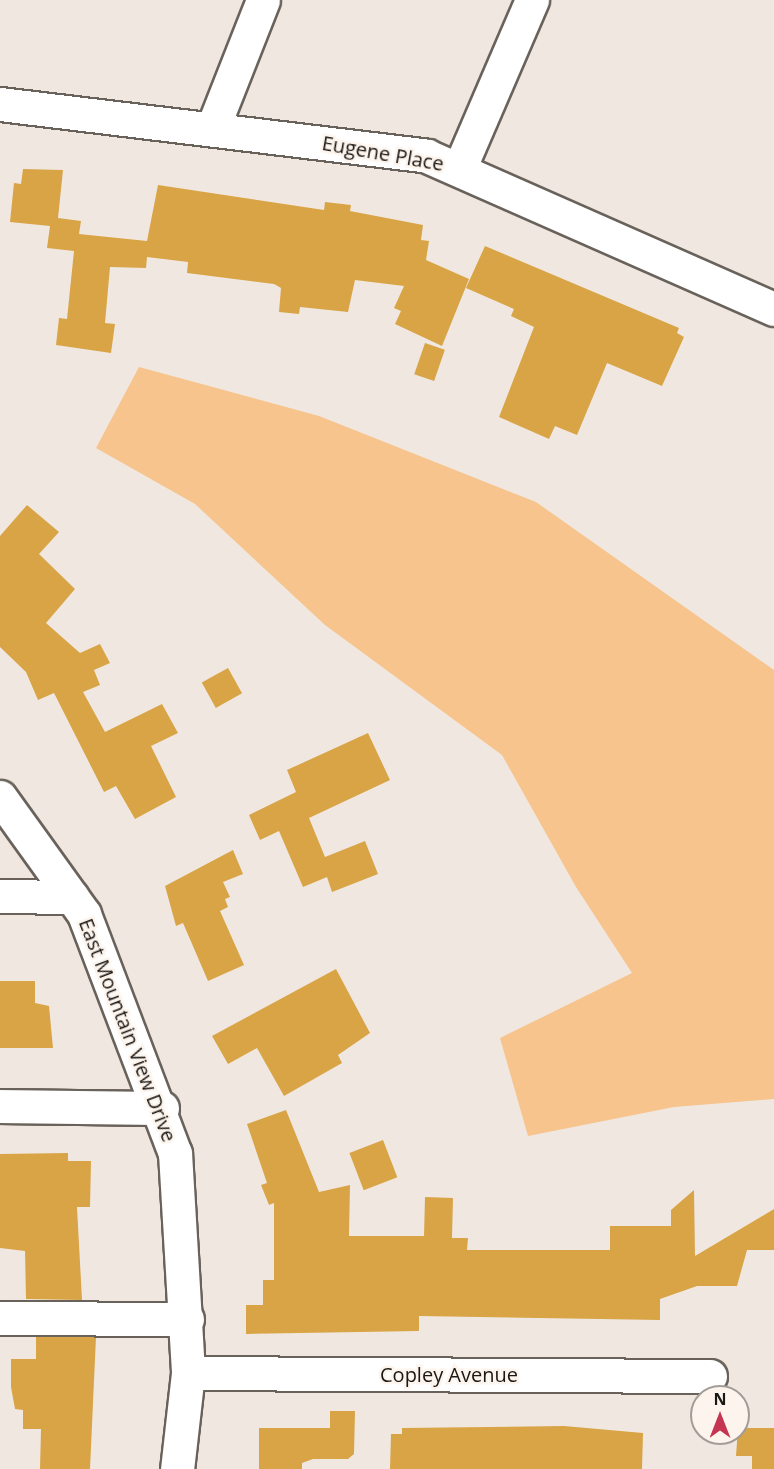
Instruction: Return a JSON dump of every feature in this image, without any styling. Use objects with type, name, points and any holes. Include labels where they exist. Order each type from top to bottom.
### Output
[{"type":"street","points":[[213,127],[263,0]]},
{"type":"street","points":[[460,167],[532,0]]},
{"type":"street","name":"Eugene Place","points":[[0,104],[213,127],[427,156],[460,167],[774,309]]},
{"type":"street","name":"East Mountain View Drive","points":[[0,797],[84,914],[162,1108],[175,1153],[187,1319],[188,1373],[177,1469]]},
{"type":"street","points":[[0,896],[72,897]]},
{"type":"street","points":[[0,1106],[162,1108]]},
{"type":"street","points":[[0,1318],[187,1319]]},
{"type":"street","name":"Copley Avenue","points":[[188,1373],[710,1376]]},
{"type":"shaded area","points":[[139,367],[319,416],[536,502],[774,670],[774,1099],[674,1107],[528,1136],[500,1038],[632,973],[576,887],[502,755],[325,625],[195,504],[96,448]]},
{"type":"building","points":[[23,169],[63,170],[58,218],[81,221],[79,234],[147,241],[158,185],[324,210],[325,202],[351,205],[350,211],[423,225],[421,240],[429,241],[426,260],[469,279],[442,346],[395,324],[401,311],[394,308],[404,286],[355,280],[348,312],[300,307],[299,314],[279,312],[281,288],[274,284],[187,273],[188,262],[147,257],[146,268],[110,267],[105,323],[115,324],[111,353],[56,345],[59,318],[67,319],[74,251],[47,248],[50,226],[10,222],[14,183],[21,184]]},
{"type":"building","points":[[485,246],[679,328],[677,333],[684,337],[662,386],[607,363],[577,435],[555,426],[549,439],[499,417],[534,327],[511,316],[514,309],[466,288]]},
{"type":"building","points":[[425,343],[445,350],[434,381],[414,374]]},
{"type":"building","points":[[27,505],[59,532],[39,554],[75,589],[46,623],[80,653],[100,644],[110,663],[94,670],[100,685],[83,692],[105,732],[162,704],[178,733],[151,746],[176,797],[135,819],[116,786],[104,792],[54,693],[38,700],[26,672],[0,647],[0,536]]},
{"type":"building","points":[[228,668],[242,693],[216,708],[202,683]]},
{"type":"building","points":[[368,733],[390,780],[309,818],[325,857],[365,841],[378,874],[332,892],[327,877],[303,887],[279,831],[260,840],[249,815],[296,792],[287,770]]},
{"type":"building","points":[[233,850],[243,874],[223,882],[230,897],[225,899],[228,907],[220,911],[244,965],[208,981],[183,923],[176,926],[165,886]]},
{"type":"building","points":[[336,969],[370,1033],[338,1055],[342,1063],[284,1096],[257,1048],[228,1064],[212,1036]]},
{"type":"building","points":[[0,981],[35,981],[35,1003],[49,1006],[53,1048],[0,1048]]},
{"type":"building","points":[[286,1110],[319,1192],[350,1185],[349,1236],[424,1236],[425,1197],[453,1198],[452,1238],[468,1238],[467,1250],[610,1250],[610,1226],[671,1226],[671,1210],[694,1190],[695,1256],[774,1209],[774,1250],[747,1250],[737,1286],[697,1286],[660,1299],[660,1320],[419,1316],[419,1331],[246,1334],[246,1305],[263,1305],[263,1280],[274,1280],[274,1203],[269,1205],[261,1185],[267,1183],[247,1124]]},
{"type":"building","points":[[383,1140],[397,1177],[364,1190],[349,1153]]},
{"type":"building","points":[[68,1153],[68,1161],[91,1161],[90,1207],[77,1207],[82,1300],[26,1299],[25,1251],[0,1248],[0,1154]]},
{"type":"building","points":[[36,1337],[96,1337],[90,1469],[40,1469],[41,1429],[23,1429],[23,1410],[15,1409],[11,1387],[11,1359],[36,1359]]},
{"type":"building","points":[[330,1411],[355,1411],[354,1454],[348,1459],[313,1459],[302,1463],[302,1469],[259,1469],[259,1428],[330,1428]]},
{"type":"building","points":[[564,1426],[643,1433],[642,1469],[390,1469],[391,1434],[402,1434],[402,1428]]},
{"type":"building","points":[[750,1428],[774,1428],[774,1469],[752,1469],[752,1456],[736,1456],[737,1445],[750,1445]]}]
